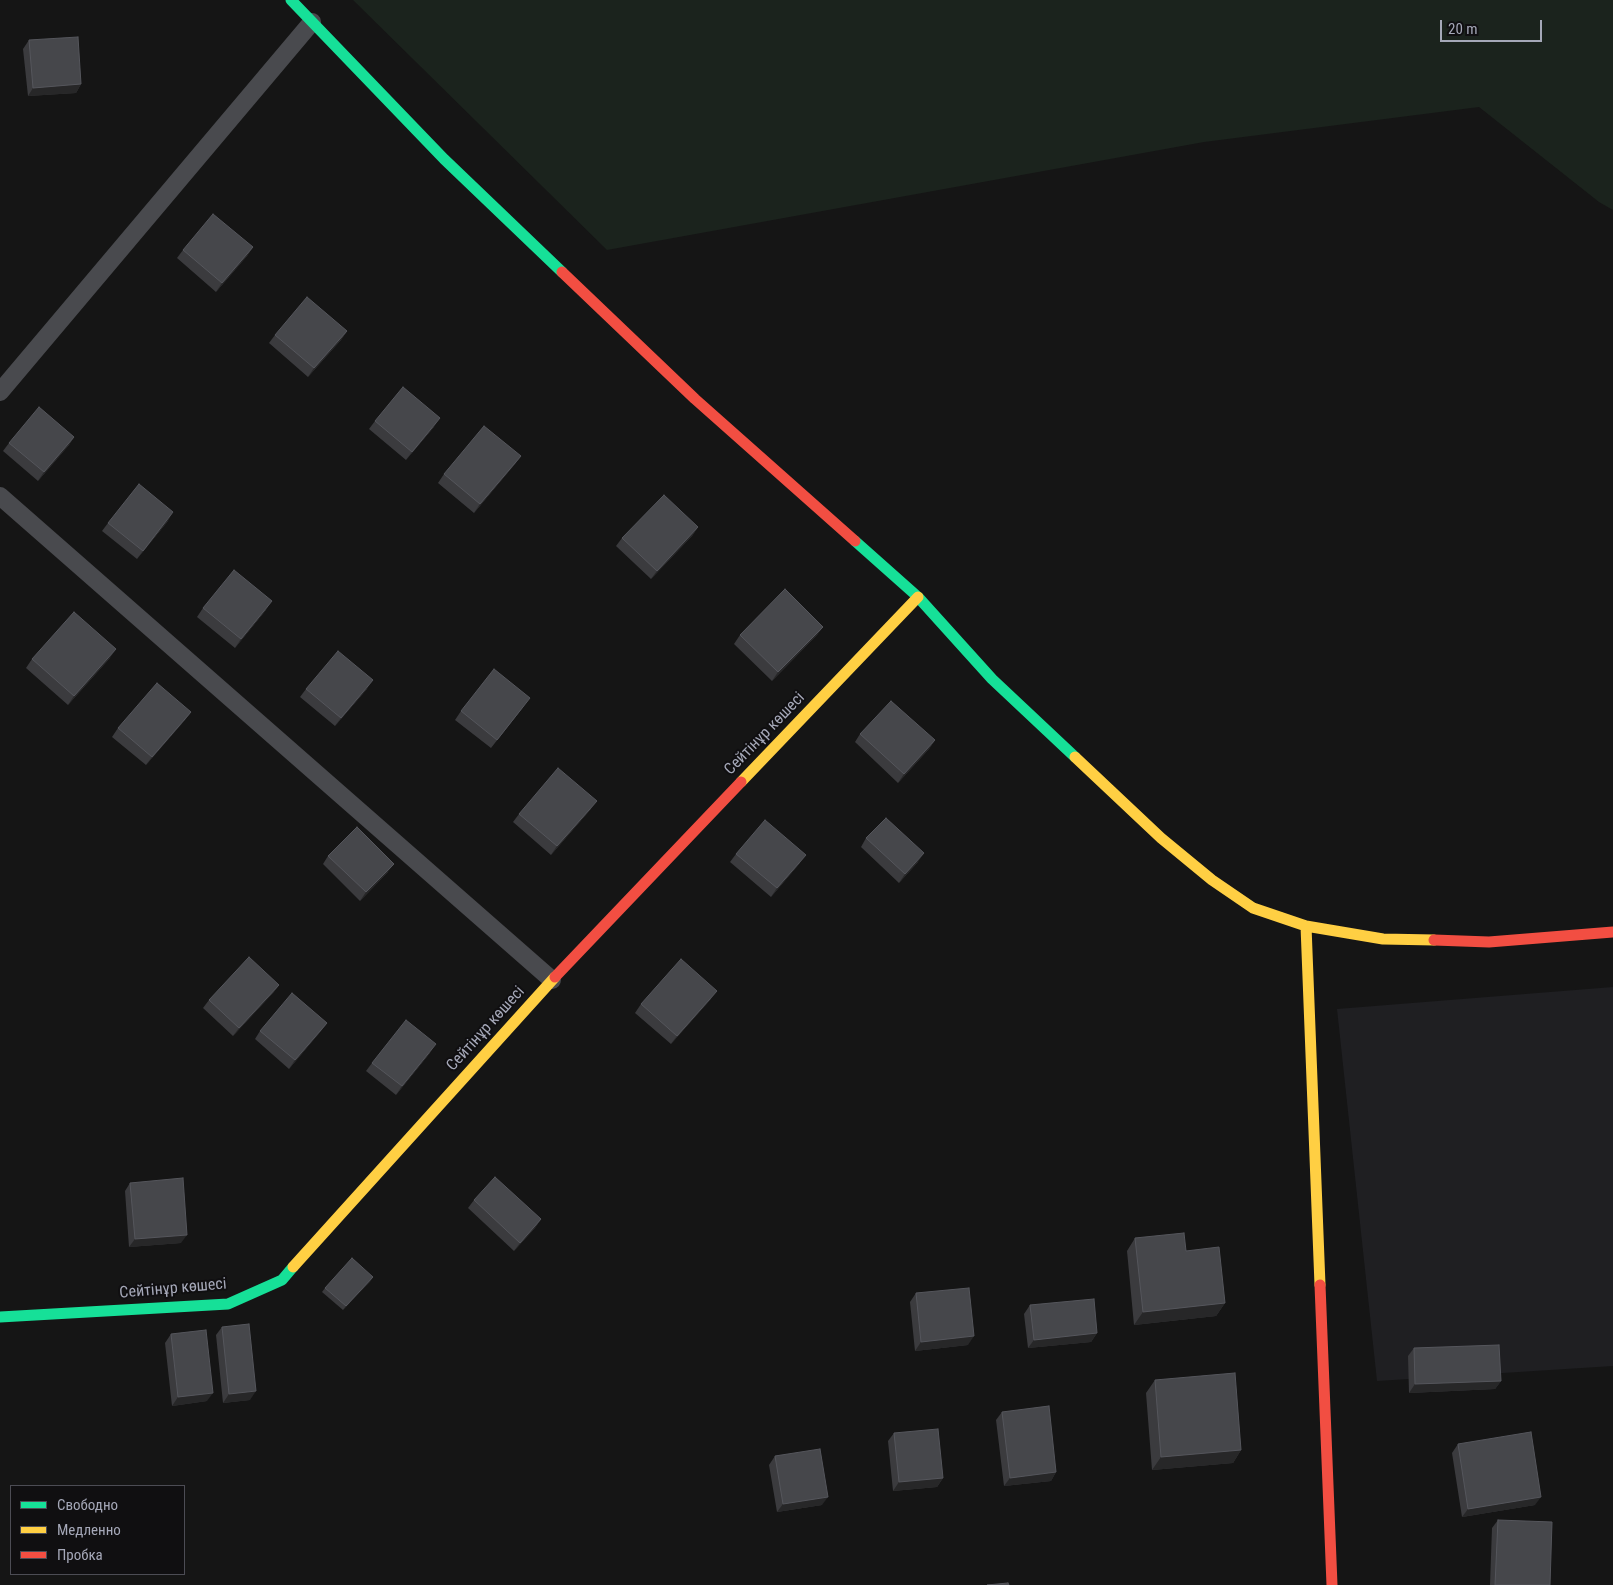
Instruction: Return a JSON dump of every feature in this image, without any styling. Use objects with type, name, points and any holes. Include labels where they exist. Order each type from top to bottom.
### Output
[{"type":"street","points":[[291,0],[444,159],[688,392],[918,597],[992,679],[1162,838],[1212,880],[1253,908],[1306,926],[1383,939],[1489,942],[1613,932]]},
{"type":"street","name":"Сейтінұр көшесі","points":[[0,1317],[228,1304],[282,1280],[552,980],[918,597]]},
{"type":"street","points":[[1306,926],[1332,1585]]},
{"type":"lane","points":[[0,392],[312,22]]},
{"type":"lane","points":[[0,496],[552,980]]},
{"type":"shaded area","points":[[353,0],[1613,0],[1613,210],[1599,202],[1479,107],[1204,142],[607,250]]},
{"type":"shaded area","points":[[1613,987],[1613,1366],[1377,1381],[1337,1009]]},
{"type":"building","points":[[78,37],[81,84],[33,88],[29,40]]},
{"type":"building","points":[[213,214],[253,247],[222,283],[183,250]]},
{"type":"building","points":[[307,297],[347,331],[314,368],[275,335]]},
{"type":"building","points":[[403,387],[440,418],[412,452],[375,421]]},
{"type":"building","points":[[39,407],[74,437],[44,472],[9,443]]},
{"type":"building","points":[[484,426],[521,456],[480,504],[444,474]]},
{"type":"building","points":[[139,484],[173,512],[143,551],[108,523]]},
{"type":"building","points":[[664,495],[698,527],[657,571],[622,538]]},
{"type":"building","points":[[234,570],[272,601],[241,639],[203,608]]},
{"type":"building","points":[[785,589],[823,627],[778,672],[740,635]]},
{"type":"building","points":[[74,612],[116,649],[74,696],[32,659]]},
{"type":"building","points":[[338,651],[373,680],[341,718],[306,689]]},
{"type":"building","points":[[494,669],[530,698],[497,740],[461,711]]},
{"type":"building","points":[[157,683],[191,712],[152,757],[118,728]]},
{"type":"building","points":[[891,701],[935,740],[904,774],[860,734]]},
{"type":"building","points":[[558,768],[597,801],[557,846],[519,814]]},
{"type":"building","points":[[886,818],[924,853],[905,874],[866,838]]},
{"type":"building","points":[[765,820],[806,855],[777,888],[736,854]]},
{"type":"building","points":[[357,827],[394,864],[366,892],[328,856]]},
{"type":"building","points":[[249,957],[279,985],[239,1028],[209,1000]]},
{"type":"building","points":[[681,959],[717,991],[677,1036],[641,1004]]},
{"type":"building","points":[[292,993],[327,1023],[295,1060],[260,1031]]},
{"type":"building","points":[[406,1020],[436,1044],[402,1086],[372,1063]]},
{"type":"building","points":[[495,1177],[541,1219],[520,1243],[474,1200]]},
{"type":"building","points":[[183,1178],[187,1235],[135,1239],[130,1183]]},
{"type":"building","points":[[1184,1233],[1186,1251],[1219,1247],[1225,1303],[1143,1312],[1135,1238]]},
{"type":"building","points":[[352,1258],[373,1277],[346,1306],[325,1288]]},
{"type":"building","points":[[969,1288],[974,1336],[921,1342],[916,1293]]},
{"type":"building","points":[[1094,1299],[1097,1333],[1034,1340],[1030,1305]]},
{"type":"building","points":[[249,1324],[256,1391],[229,1394],[222,1327]]},
{"type":"building","points":[[206,1330],[213,1393],[178,1397],[171,1334]]},
{"type":"building","points":[[1499,1345],[1501,1381],[1415,1384],[1414,1348]]},
{"type":"building","points":[[1235,1373],[1241,1450],[1161,1457],[1155,1380]]},
{"type":"building","points":[[1049,1406],[1056,1472],[1010,1478],[1002,1412]]},
{"type":"building","points":[[938,1429],[943,1478],[899,1482],[894,1433]]},
{"type":"building","points":[[1531,1432],[1541,1497],[1468,1509],[1458,1444]]},
{"type":"building","points":[[820,1449],[828,1497],[783,1504],[775,1456]]},
{"type":"building","points":[[1498,1520],[1552,1522],[1550,1585],[1495,1585]]},
{"type":"building","points":[[1008,1583],[1009,1585],[987,1585]]},
{"type":"traffic: fast","points":[[291,0],[444,159],[562,272]]},
{"type":"traffic: fast","points":[[855,541],[918,597],[992,679],[1075,757]]},
{"type":"traffic: fast","points":[[0,1317],[228,1304],[282,1280],[293,1267]]},
{"type":"traffic: slow","points":[[741,782],[918,597]]},
{"type":"traffic: slow","points":[[1075,757],[1161,838],[1212,880],[1253,908],[1306,926],[1383,939],[1434,940]]},
{"type":"traffic: slow","points":[[1306,926],[1320,1285]]},
{"type":"traffic: slow","points":[[293,1267],[555,977]]},
{"type":"traffic: jam","points":[[562,272],[695,399],[855,541]]},
{"type":"traffic: jam","points":[[555,977],[741,782]]},
{"type":"traffic: jam","points":[[1434,940],[1489,942],[1613,932]]},
{"type":"traffic: jam","points":[[1320,1285],[1332,1585]]}]
